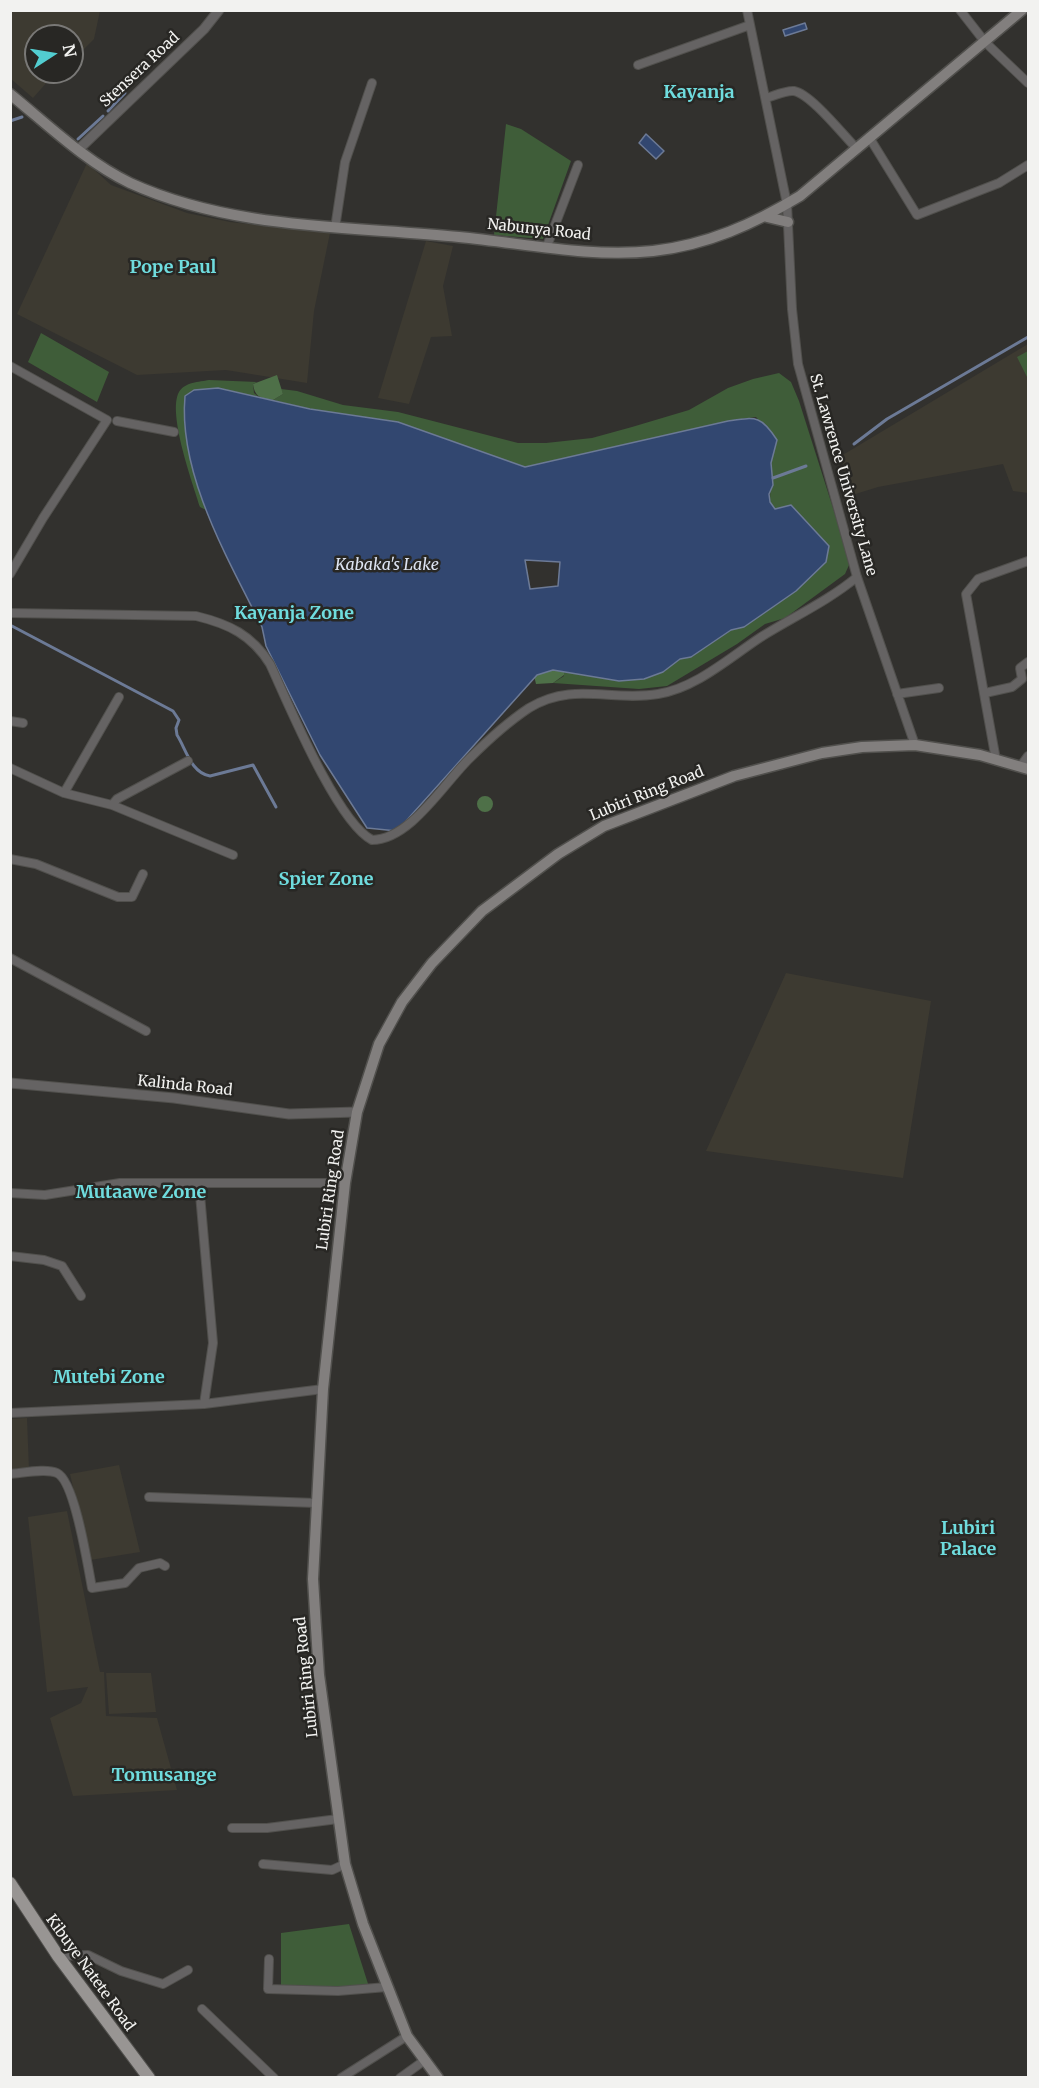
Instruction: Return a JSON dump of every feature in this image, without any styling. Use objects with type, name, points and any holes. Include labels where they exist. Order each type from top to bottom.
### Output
[{"type":"main road","name":"Nabunya Road","points":[[10,94],[80,149],[129,182],[186,202],[256,218],[335,228],[603,253],[653,251],[715,238],[767,217],[814,187],[869,137],[1022,10]]},
{"type":"main road","points":[[767,217],[788,222]]},
{"type":"main road","name":"Lubiri Ring Road","points":[[438,2078],[407,2036],[363,1924],[345,1864],[317,1647],[313,1580],[323,1389],[345,1183],[357,1112],[379,1044],[402,1002],[432,963],[482,911],[558,854],[604,826],[734,776],[822,753],[862,747],[915,745],[996,760],[1024,768]]},
{"type":"main road","name":"Kibuye Natete Road","points":[[10,1883],[58,1956],[149,2078]]},
{"type":"street","name":"Stensera Road","points":[[80,149],[191,43],[219,10]]},
{"type":"street","name":"St. Lawrence University Lane","points":[[747,10],[787,204],[792,309],[798,364],[857,576],[915,745]]},
{"type":"street","points":[[960,10],[985,42],[1029,83]]},
{"type":"street","points":[[639,65],[750,25]]},
{"type":"street","points":[[335,228],[345,162],[372,83]]},
{"type":"street","points":[[766,98],[792,91],[799,93],[825,115],[857,149]]},
{"type":"street","points":[[869,137],[917,215],[999,183],[1029,165]]},
{"type":"street","points":[[547,246],[578,165]]},
{"type":"street","points":[[10,366],[107,420],[43,518],[10,574]]},
{"type":"street","points":[[117,421],[174,432]]},
{"type":"street","points":[[996,760],[966,594],[978,579],[1029,561]]},
{"type":"street","points":[[10,613],[196,616],[221,623],[243,633],[262,651],[270,664],[309,748],[354,826],[372,840],[382,840],[409,825],[495,734],[540,703],[553,696],[571,693],[634,696],[669,691],[702,676],[857,576]]},
{"type":"street","points":[[985,693],[1017,685],[1022,679],[1020,668],[1029,662]]},
{"type":"street","points":[[897,694],[939,688]]},
{"type":"street","points":[[64,793],[119,697]]},
{"type":"street","points":[[10,721],[23,723]]},
{"type":"street","points":[[1024,768],[1029,756]]},
{"type":"street","points":[[112,805],[117,799],[188,761]]},
{"type":"street","points":[[10,768],[64,793],[112,805],[233,855]]},
{"type":"street","points":[[10,859],[36,864],[118,897],[132,897],[143,874]]},
{"type":"street","points":[[10,958],[146,1031]]},
{"type":"street","name":"Kalinda Road","points":[[10,1083],[174,1098],[289,1114],[357,1112]]},
{"type":"street","points":[[10,1193],[45,1196],[120,1183],[345,1183]]},
{"type":"street","points":[[199,1183],[213,1343],[204,1404]]},
{"type":"street","points":[[10,1256],[44,1260],[62,1266],[81,1296]]},
{"type":"street","points":[[10,1413],[204,1404],[323,1389]]},
{"type":"street","points":[[10,1474],[55,1471],[65,1478],[75,1510],[92,1588],[125,1583],[140,1568],[160,1563],[165,1566]]},
{"type":"street","points":[[148,1497],[316,1503]]},
{"type":"street","points":[[232,1828],[267,1828],[339,1819]]},
{"type":"street","points":[[263,1864],[332,1870],[345,1864]]},
{"type":"street","points":[[58,1956],[88,1955],[121,1971],[163,1984],[188,1970]]},
{"type":"street","points":[[269,1959],[268,1989],[338,1991],[387,1987]]},
{"type":"street","points":[[202,2009],[274,2078]]},
{"type":"street","points":[[341,2078],[407,2036]]},
{"type":"street","points":[[400,2078],[425,2060]]},
{"type":"shaded area","points":[[10,11],[100,11],[94,39],[84,49],[84,24],[24,24],[24,84],[45,84],[33,98],[11,79]]},
{"type":"shaded area","points":[[87,163],[111,185],[187,213],[230,222],[330,233],[314,311],[307,383],[226,370],[137,375],[17,314]]},
{"type":"shaded area","points":[[426,241],[453,246],[443,286],[452,336],[431,337],[409,404],[378,398]]},
{"type":"shaded area","points":[[1028,344],[1028,493],[1013,491],[1003,464],[878,487],[849,496],[841,456]]},
{"type":"shaded area","points":[[786,973],[931,1001],[903,1178],[706,1151]]},
{"type":"shaded area","points":[[27,1418],[29,1470],[11,1470],[10,1419]]},
{"type":"shaded area","points":[[119,1465],[140,1552],[90,1560],[70,1474]]},
{"type":"shaded area","points":[[67,1511],[100,1672],[104,1672],[106,1716],[157,1718],[177,1790],[73,1796],[50,1718],[81,1703],[88,1687],[47,1692],[28,1517]]},
{"type":"shaded area","points":[[106,1673],[151,1673],[156,1712],[109,1714]]},
{"type":"green space","points":[[506,124],[521,129],[571,161],[543,239],[494,235]]},
{"type":"green space","points":[[41,333],[109,372],[97,402],[28,362]]},
{"type":"green space","points":[[1028,351],[1028,379],[1017,357]]},
{"type":"green space","points":[[779,373],[791,382],[799,401],[849,565],[845,574],[785,618],[765,624],[737,644],[667,686],[639,689],[553,683],[564,676],[564,671],[663,672],[680,659],[691,657],[731,630],[744,627],[829,546],[791,506],[775,509],[770,502],[771,463],[776,440],[756,417],[728,421],[525,467],[398,422],[310,409],[273,400],[283,394],[281,389],[297,391],[343,405],[398,412],[518,443],[546,443],[592,438],[689,410],[728,388]]},
{"type":"green space","points":[[277,375],[283,394],[273,400],[261,397],[255,392],[253,384]]},
{"type":"green space","points":[[209,380],[257,382],[253,384],[254,393],[259,397],[218,388],[204,505],[206,510],[200,507],[187,466],[176,416],[176,402],[179,392],[185,386]]},
{"type":"green space","points":[[564,665],[564,675],[553,683],[536,684],[532,667]]},
{"type":"green space","points":[[482,796],[488,796],[493,804],[491,810],[482,812],[477,807],[477,801]]},
{"type":"green space","points":[[349,1924],[370,1990],[281,1989],[281,1933]]},
{"type":"water","points":[[805,23],[807,29],[785,36],[783,30]]},
{"type":"water","points":[[646,134],[664,151],[656,159],[639,143]]},
{"type":"water","name":"Kabaka's Lake","points":[[218,388],[310,409],[398,422],[525,467],[728,421],[757,420],[767,426],[777,440],[771,463],[773,485],[769,494],[770,502],[775,509],[791,505],[829,546],[826,562],[796,591],[744,627],[731,630],[691,657],[680,659],[663,672],[644,679],[619,681],[553,670],[537,675],[397,831],[367,828],[320,755],[266,646],[262,627],[208,515],[189,455],[185,426],[185,396],[194,390]],"holes":[[[525,560],[560,562],[558,586],[530,589]]]},
{"type":"waterway","points":[[108,111],[125,93]]},
{"type":"waterway","points":[[78,139],[103,116]]},
{"type":"waterway","points":[[10,121],[22,117]]},
{"type":"waterway","points":[[854,444],[887,419],[1028,337]]},
{"type":"waterway","points":[[773,478],[806,466]]},
{"type":"waterway","points":[[10,625],[173,711],[179,720],[176,728],[177,735],[190,760],[203,774],[210,776],[253,765],[276,807]]},
{"type":"district","name":"Kayanja","points":[[699,93]]},
{"type":"district","name":"Pope Paul","points":[[173,268]]},
{"type":"district","name":"Kayanja Zone","points":[[294,614]]},
{"type":"district","name":"Spier Zone","points":[[326,880]]},
{"type":"district","name":"Mutaawe Zone","points":[[141,1193]]},
{"type":"district","name":"Mutebi Zone","points":[[109,1378]]},
{"type":"district","name":"Lubiri Palace","points":[[968,1540]]},
{"type":"district","name":"Tomusange","points":[[164,1776]]}]
